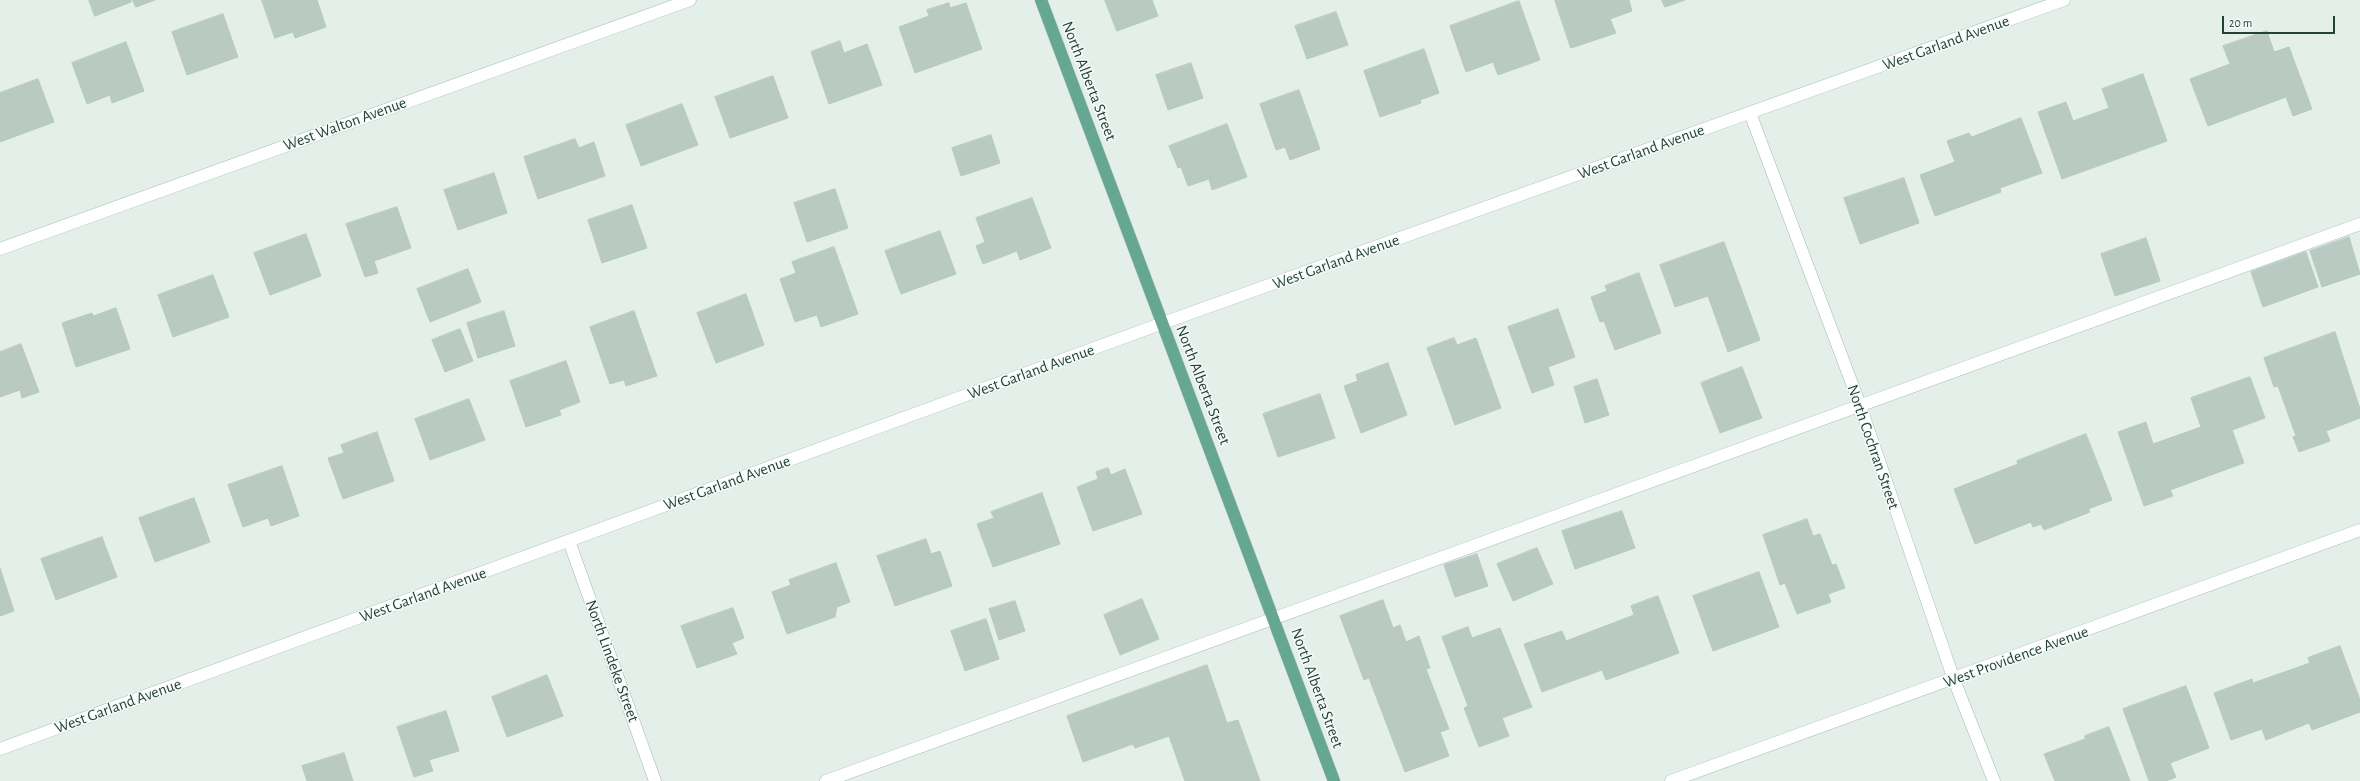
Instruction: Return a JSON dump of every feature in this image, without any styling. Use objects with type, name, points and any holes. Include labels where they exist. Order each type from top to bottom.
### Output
[{"type":"main road","name":"North Alberta Street","points":[[1041,0],[1334,781]]},
{"type":"street","name":"West Walton Avenue","points":[[0,249],[690,0]]},
{"type":"street","name":"West Garland Avenue","points":[[0,749],[1163,323],[2064,0]]},
{"type":"street","name":"North Cochran Street","points":[[1750,113],[1860,406],[1954,680],[1994,781]]},
{"type":"street","points":[[826,781],[2360,224]]},
{"type":"street","name":"West Providence Avenue","points":[[1671,781],[1954,680],[2360,530]]},
{"type":"street","name":"North Lindeke Street","points":[[569,541],[655,781]]},
{"type":"building","points":[[89,0],[131,0],[131,2],[95,16]]},
{"type":"building","points":[[133,0],[155,0],[136,7]]},
{"type":"building","points":[[262,0],[317,0],[326,27],[295,38],[293,32],[275,38]]},
{"type":"building","points":[[1105,0],[1152,0],[1158,16],[1117,31]]},
{"type":"building","points":[[1555,0],[1629,0],[1632,11],[1610,19],[1616,33],[1571,48]]},
{"type":"building","points":[[1662,0],[1685,0],[1665,7]]},
{"type":"building","points":[[1519,1],[1540,60],[1498,75],[1493,62],[1466,72],[1450,26]]},
{"type":"building","points":[[949,3],[950,8],[966,3],[982,49],[915,73],[899,27],[929,16],[927,10]]},
{"type":"building","points":[[1336,12],[1348,45],[1307,59],[1295,26]]},
{"type":"building","points":[[223,14],[238,57],[187,75],[172,32]]},
{"type":"building","points":[[2267,31],[2274,52],[2289,47],[2312,109],[2293,116],[2286,97],[2208,126],[2190,79],[2230,64],[2223,46]]},
{"type":"building","points":[[840,41],[844,53],[867,44],[882,85],[829,104],[811,52]]},
{"type":"building","points":[[126,42],[144,91],[112,103],[110,95],[87,104],[72,63]]},
{"type":"building","points":[[1424,49],[1439,93],[1420,100],[1421,103],[1380,117],[1364,71]]},
{"type":"building","points":[[1191,63],[1203,98],[1168,110],[1156,75]]},
{"type":"building","points":[[2143,74],[2167,141],[2062,179],[2038,112],[2066,102],[2073,121],[2109,108],[2102,89]]},
{"type":"building","points":[[773,76],[788,118],[730,138],[715,97]]},
{"type":"building","points":[[38,79],[54,122],[0,142],[0,93]]},
{"type":"building","points":[[1299,90],[1320,149],[1290,160],[1285,147],[1276,150],[1260,104]]},
{"type":"building","points":[[682,104],[698,145],[641,166],[626,125]]},
{"type":"building","points":[[2021,118],[2042,173],[2000,188],[2001,192],[1935,216],[1920,175],[1955,162],[1947,141],[1969,133],[1971,137]]},
{"type":"building","points":[[1227,124],[1247,177],[1212,190],[1209,179],[1188,186],[1181,167],[1178,168],[1169,146]]},
{"type":"building","points":[[991,135],[1000,163],[961,176],[952,148]]},
{"type":"building","points":[[575,139],[579,148],[594,142],[605,176],[538,199],[524,157]]},
{"type":"building","points":[[494,173],[507,213],[458,230],[444,190]]},
{"type":"building","points":[[1904,178],[1919,223],[1860,244],[1844,198]]},
{"type":"building","points":[[835,189],[848,228],[807,242],[794,203]]},
{"type":"building","points":[[1032,198],[1051,248],[1020,260],[1017,251],[983,264],[976,246],[985,242],[976,218]]},
{"type":"building","points":[[632,205],[647,248],[602,263],[588,220]]},
{"type":"building","points":[[397,207],[411,248],[374,261],[378,273],[365,277],[346,224]]},
{"type":"building","points":[[940,231],[956,274],[901,294],[885,251]]},
{"type":"building","points":[[306,234],[321,276],[270,295],[254,253]]},
{"type":"building","points":[[2349,237],[2360,274],[2322,287],[2310,251]]},
{"type":"building","points":[[2146,238],[2160,281],[2115,296],[2101,254]]},
{"type":"building","points":[[1724,242],[1760,340],[1728,352],[1708,296],[1675,307],[1660,265]]},
{"type":"building","points":[[834,247],[858,314],[821,327],[817,315],[795,322],[780,279],[796,273],[792,262]]},
{"type":"building","points":[[2306,252],[2318,287],[2263,307],[2251,272]]},
{"type":"building","points":[[468,269],[481,302],[430,322],[417,289]]},
{"type":"building","points":[[1639,273],[1661,333],[1615,350],[1604,321],[1600,322],[1591,297],[1607,291],[1605,286]]},
{"type":"building","points":[[213,275],[229,317],[173,337],[158,295]]},
{"type":"building","points":[[746,294],[764,345],[716,363],[697,313]]},
{"type":"building","points":[[116,308],[130,349],[76,367],[62,323],[92,313],[93,316]]},
{"type":"building","points":[[1558,309],[1575,357],[1548,367],[1554,385],[1532,393],[1508,327]]},
{"type":"building","points":[[504,311],[515,346],[478,358],[467,323]]},
{"type":"building","points":[[634,311],[657,376],[626,386],[624,380],[610,384],[590,327]]},
{"type":"building","points":[[460,329],[473,361],[445,372],[432,340]]},
{"type":"building","points":[[2335,332],[2360,409],[2360,418],[2326,431],[2330,441],[2299,452],[2293,437],[2296,436],[2278,386],[2274,387],[2264,358]]},
{"type":"building","points":[[1454,338],[1457,345],[1476,338],[1501,408],[1455,425],[1427,348]]},
{"type":"building","points":[[21,344],[39,392],[22,398],[20,390],[0,397],[0,352]]},
{"type":"building","points":[[566,361],[580,402],[559,410],[561,415],[526,427],[510,381]]},
{"type":"building","points":[[1388,363],[1407,415],[1361,433],[1344,386],[1358,381],[1356,375]]},
{"type":"building","points":[[1742,367],[1762,418],[1720,433],[1701,383]]},
{"type":"building","points":[[2250,377],[2265,418],[2232,430],[2244,463],[2170,490],[2173,496],[2144,506],[2118,432],[2146,422],[2153,444],[2201,427],[2191,398]]},
{"type":"building","points":[[1597,379],[1609,415],[1585,423],[1574,387]]},
{"type":"building","points":[[1320,394],[1335,438],[1278,457],[1263,414]]},
{"type":"building","points":[[469,399],[485,440],[430,460],[415,419]]},
{"type":"building","points":[[377,432],[394,481],[343,499],[328,458],[344,453],[341,445]]},
{"type":"building","points":[[2086,434],[2112,500],[2088,509],[2090,512],[2044,530],[2041,524],[2033,527],[2031,522],[1975,544],[1954,489],[2018,464],[2017,461]]},
{"type":"building","points":[[282,466],[299,516],[271,526],[268,518],[243,527],[228,485]]},
{"type":"building","points":[[1108,468],[1111,475],[1125,469],[1142,514],[1093,531],[1077,487],[1098,479],[1096,472]]},
{"type":"building","points":[[1042,493],[1060,544],[993,567],[977,524],[994,518],[991,512]]},
{"type":"building","points":[[194,498],[210,542],[155,562],[139,518]]},
{"type":"building","points":[[1622,511],[1635,548],[1575,569],[1562,531]]},
{"type":"building","points":[[1807,519],[1813,536],[1820,534],[1832,565],[1836,564],[1845,588],[1828,594],[1831,602],[1797,614],[1785,583],[1780,585],[1763,535]]},
{"type":"building","points":[[102,537],[117,577],[56,600],[41,559]]},
{"type":"building","points":[[926,539],[931,554],[940,551],[952,586],[895,606],[877,556]]},
{"type":"building","points":[[1537,548],[1553,584],[1513,601],[1497,564]]},
{"type":"building","points":[[1477,554],[1488,586],[1455,597],[1444,565]]},
{"type":"building","points":[[836,563],[850,602],[837,607],[835,617],[787,634],[772,592],[791,585],[789,580]]},
{"type":"building","points":[[0,568],[14,611],[0,616]]},
{"type":"building","points":[[1759,572],[1779,627],[1713,651],[1693,596]]},
{"type":"building","points":[[1658,596],[1679,653],[1606,680],[1602,670],[1542,692],[1524,644],[1562,631],[1566,641],[1634,615],[1631,606]]},
{"type":"building","points":[[1142,599],[1159,639],[1120,655],[1104,615]]},
{"type":"building","points":[[1383,600],[1393,628],[1400,625],[1406,642],[1419,636],[1430,668],[1426,669],[1449,729],[1440,732],[1449,756],[1405,772],[1369,678],[1364,680],[1340,616]]},
{"type":"building","points":[[1015,601],[1025,631],[999,640],[989,609]]},
{"type":"building","points":[[733,608],[744,638],[732,643],[737,654],[697,668],[681,626]]},
{"type":"building","points":[[986,619],[999,659],[965,671],[951,631]]},
{"type":"building","points":[[1468,627],[1472,638],[1500,628],[1532,707],[1502,718],[1509,736],[1479,747],[1464,708],[1468,706],[1442,637]]},
{"type":"building","points":[[2340,646],[2360,700],[2360,712],[2312,730],[2309,723],[2266,740],[2262,729],[2231,740],[2214,693],[2252,679],[2253,683],[2310,663],[2308,658]]},
{"type":"building","points":[[1207,665],[1227,723],[1238,720],[1260,781],[1185,781],[1169,736],[1135,748],[1133,744],[1083,762],[1067,716]]},
{"type":"building","points":[[547,675],[563,716],[507,737],[492,697]]},
{"type":"building","points":[[2186,686],[2209,748],[2170,763],[2176,777],[2166,781],[2149,781],[2123,709]]},
{"type":"building","points":[[446,711],[459,751],[429,760],[433,771],[414,777],[397,727]]},
{"type":"building","points":[[2109,727],[2130,781],[2055,781],[2044,754],[2085,739],[2085,736]]},
{"type":"building","points":[[344,753],[353,781],[307,781],[302,766]]}]
